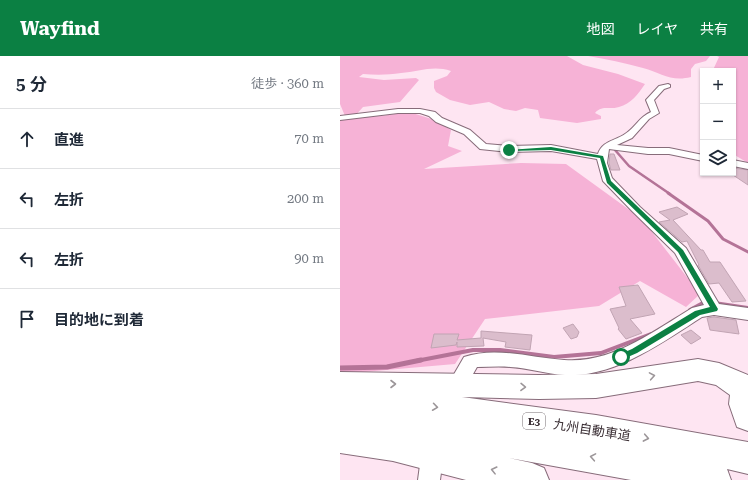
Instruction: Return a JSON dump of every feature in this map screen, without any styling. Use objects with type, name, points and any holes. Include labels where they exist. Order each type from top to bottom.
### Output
[{"type":"highway","points":[[340,384],[539,387],[596,386],[698,370],[715,372],[727,377],[747,397]]},
{"type":"highway","name":"九州自動車道","points":[[340,398],[413,404],[629,435],[730,464]]},
{"type":"highway","name":"九州自動車道","points":[[340,424],[506,442],[618,461],[730,464]]},
{"type":"highway","points":[[340,438],[393,446],[532,480]]},
{"type":"street","points":[[604,152],[629,136],[646,117],[655,112],[650,100],[661,87],[668,86]]},
{"type":"street","points":[[340,118],[420,110],[432,114],[438,120],[467,132],[483,147],[509,150],[551,148],[604,152],[669,151],[700,157]]},
{"type":"street","points":[[604,152],[608,182],[681,251],[712,305]]},
{"type":"street","points":[[736,164],[748,166]]},
{"type":"street","points":[[462,376],[470,362],[477,360],[511,360],[565,368],[583,367],[621,357],[634,351],[712,305],[748,314]]},
{"type":"shaded area","points":[[340,56],[567,56],[583,65],[618,74],[645,84],[637,95],[627,104],[619,107],[603,108],[595,113],[601,116],[601,119],[577,123],[540,118],[538,110],[525,108],[516,111],[504,109],[489,102],[470,105],[450,100],[436,92],[434,88],[434,81],[447,76],[451,71],[444,69],[377,75],[363,74],[359,77],[384,80],[416,78],[419,80],[400,102],[363,107],[355,116],[345,116],[340,104]]},
{"type":"shaded area","points":[[588,56],[710,56],[706,61],[695,64],[691,69],[691,77],[672,78],[629,64]]},
{"type":"shaded area","points":[[717,56],[748,56],[748,163],[736,156],[736,68],[714,68],[719,57]]},
{"type":"shaded area","points":[[409,112],[435,120],[451,130],[448,146],[462,151],[424,169],[521,163],[566,164],[642,219],[700,294],[686,307],[640,281],[599,306],[485,319],[455,364],[340,374],[340,118],[381,116]]},
{"type":"building","points":[[610,154],[614,154],[620,170],[611,170],[609,163]]},
{"type":"building","points":[[736,168],[748,170],[748,185],[734,176],[736,176]]},
{"type":"building","points":[[677,207],[688,214],[673,220],[701,250],[703,250],[710,262],[720,262],[746,301],[732,302],[719,283],[709,284],[687,241],[682,242],[659,222],[670,220],[659,212]]},
{"type":"building","points":[[638,285],[655,314],[630,319],[642,333],[626,339],[618,329],[619,328],[610,309],[626,306],[619,287]]},
{"type":"building","points":[[714,317],[736,320],[739,334],[710,330],[707,318]]},
{"type":"building","points":[[573,324],[579,332],[577,337],[571,339],[563,328]]},
{"type":"building","points":[[691,330],[701,338],[691,344],[681,335]]},
{"type":"building","points":[[481,331],[532,335],[530,350],[505,347],[506,342],[483,338],[484,346],[457,347],[457,342],[456,345],[431,348],[434,334],[459,334],[457,340],[481,338]]},
{"type":"waterway","points":[[615,150],[629,166],[670,194]]},
{"type":"waterway","points":[[668,193],[708,221],[723,239],[748,252]]},
{"type":"waterway","points":[[690,310],[703,303],[706,303]]},
{"type":"waterway","points":[[714,303],[748,308]]},
{"type":"waterway","points":[[418,361],[473,350],[500,350],[554,357],[601,353],[651,334]]},
{"type":"waterway","points":[[340,368],[387,367],[418,361]]},
{"type":"route","points":[[509,150],[551,148],[570,150],[602,157],[602,163],[608,182],[681,251],[709,299],[714,309],[698,312],[634,351],[621,357]]}]
